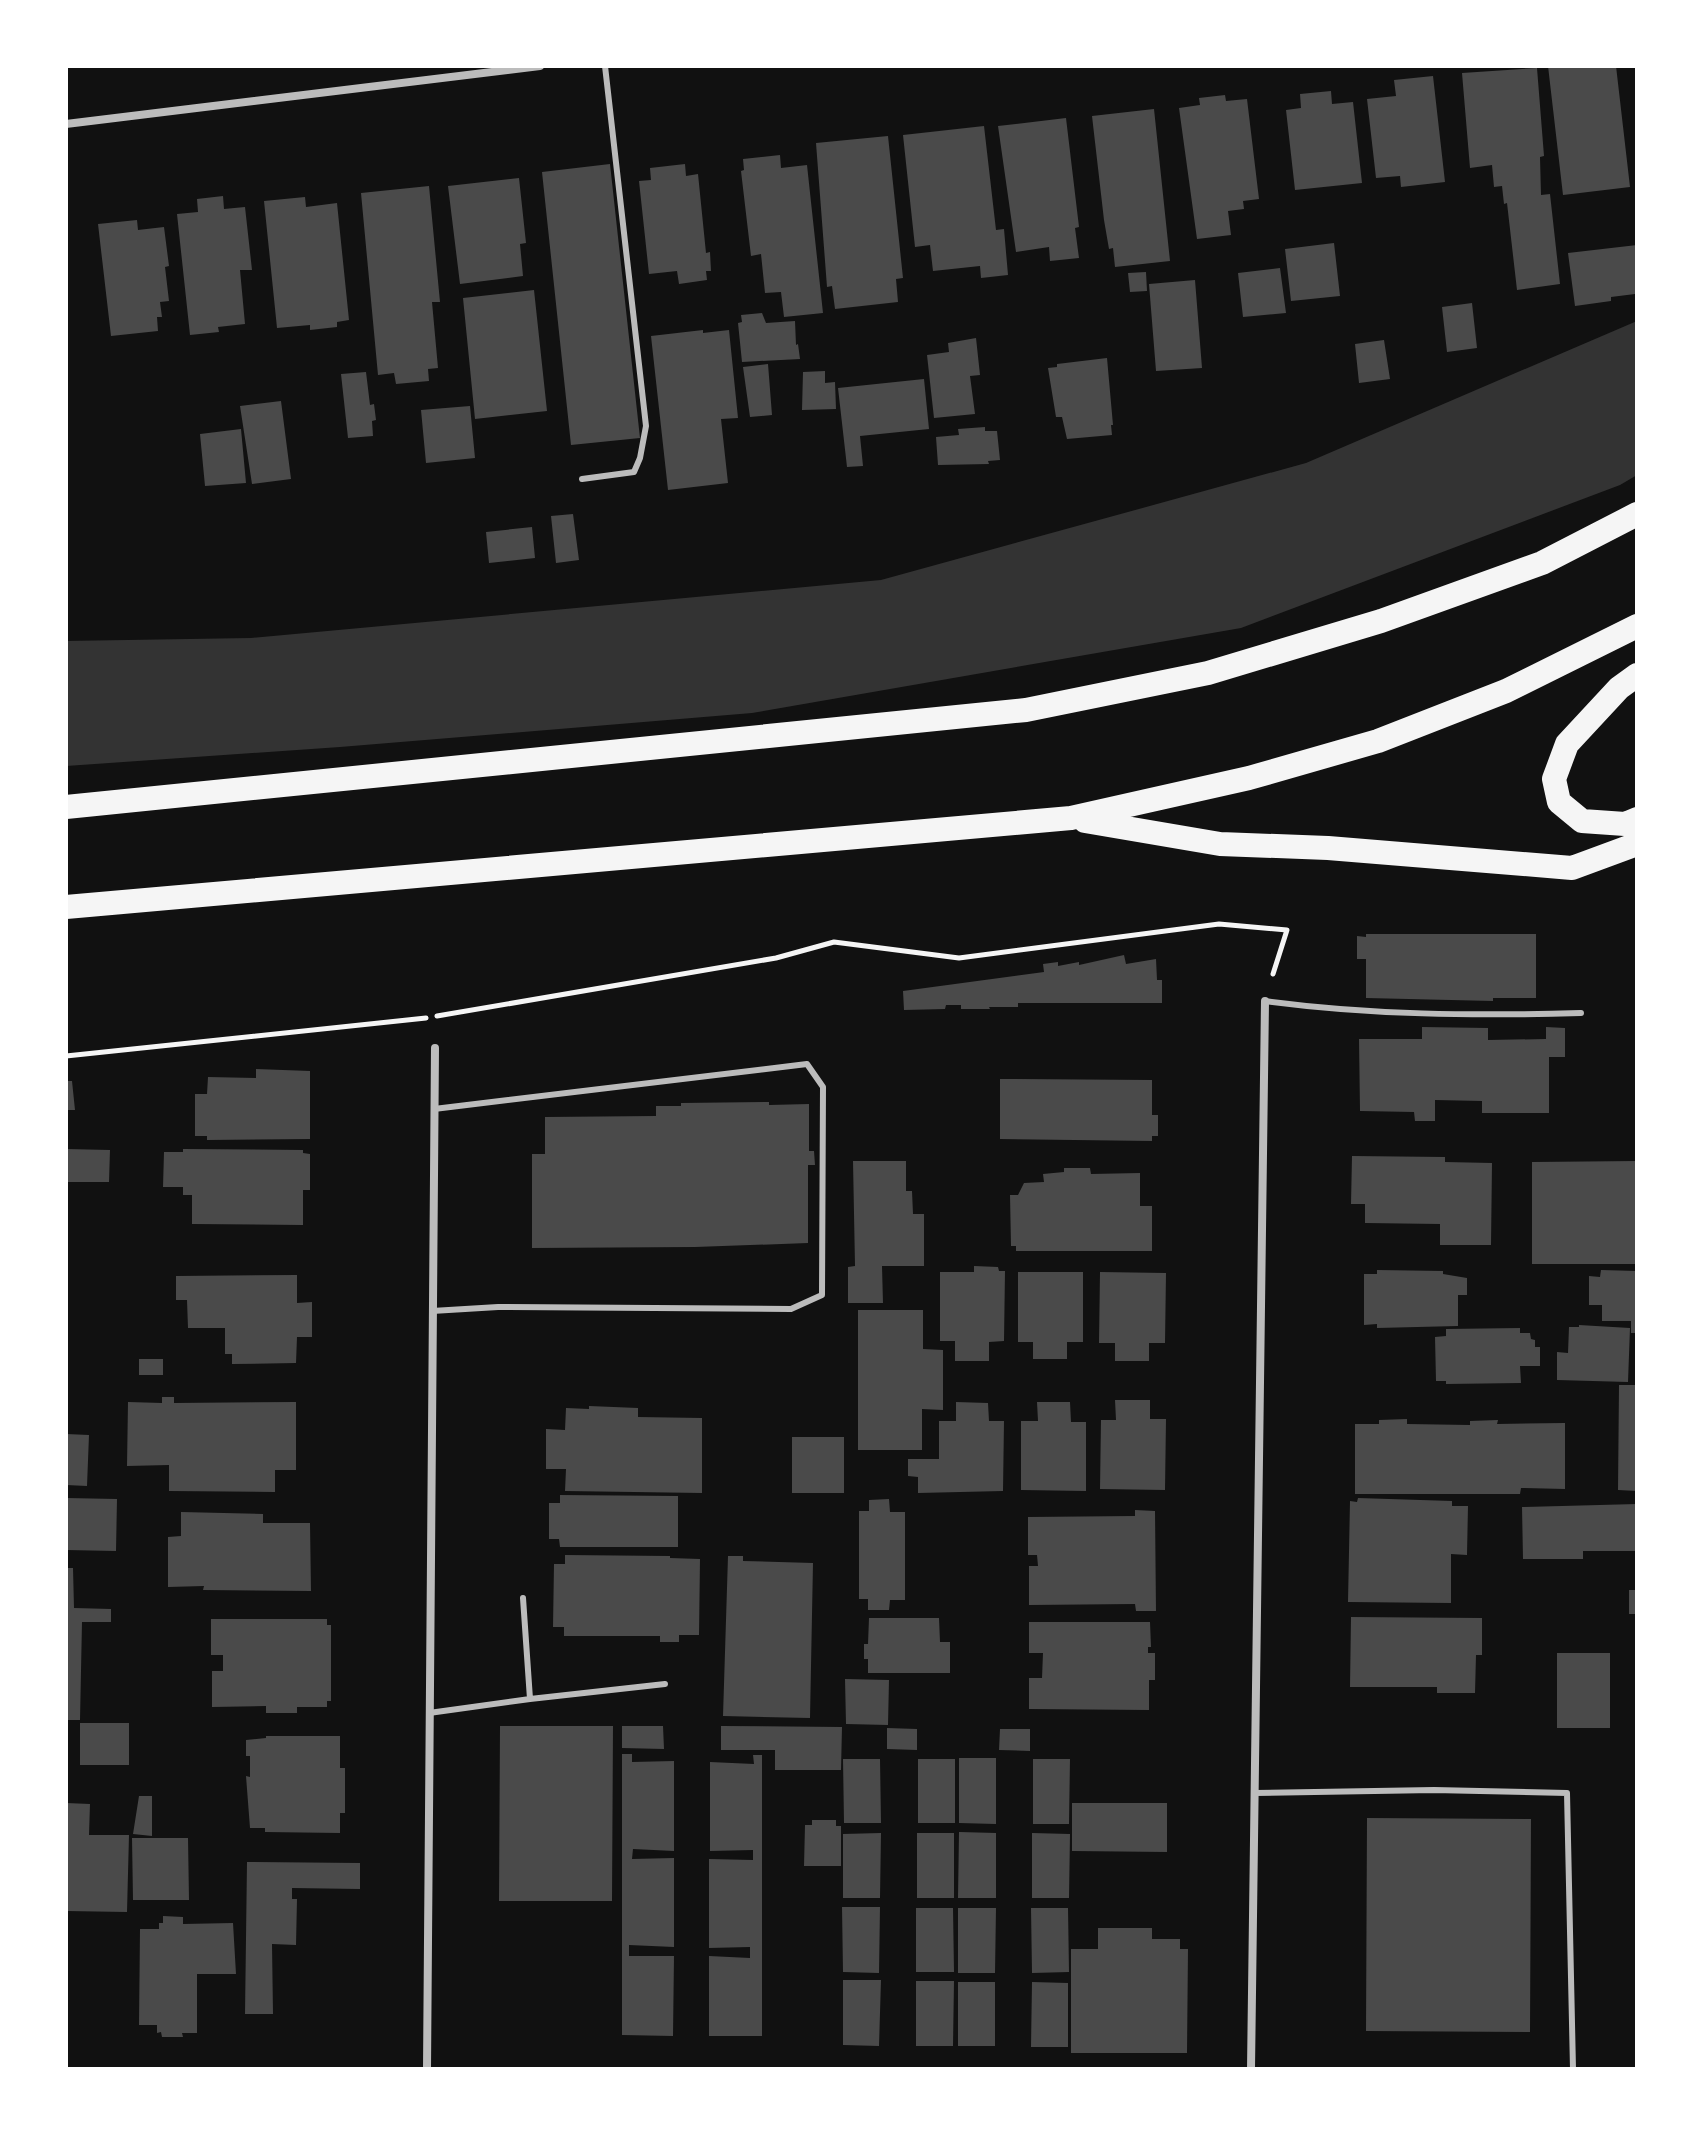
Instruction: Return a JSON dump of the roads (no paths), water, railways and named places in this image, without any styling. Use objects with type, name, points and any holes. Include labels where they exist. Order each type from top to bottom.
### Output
[{"type":"highway","points":[[66,807],[1026,710],[1208,673],[1381,621],[1542,563],[1637,514]]},
{"type":"highway","points":[[66,907],[1071,818],[1209,789],[1378,741],[1506,691],[1637,626]]},
{"type":"highway","points":[[1637,675],[1619,688],[1567,744],[1554,779],[1559,802],[1582,821],[1625,824],[1637,819]]},
{"type":"highway","points":[[1071,818],[1220,844],[1328,848],[1572,868],[1637,844]]},
{"type":"street","points":[[66,124],[540,66]]},
{"type":"street","points":[[1251,2069],[1265,1001]]},
{"type":"street","points":[[427,2069],[435,1048]]},
{"type":"lane","points":[[582,479],[634,472],[646,426],[605,66]]},
{"type":"lane","points":[[1265,1001],[1330,1009],[1499,1015],[1581,1013]]},
{"type":"lane","points":[[432,1311],[498,1307],[791,1309],[822,1295],[823,1087],[807,1064],[434,1109]]},
{"type":"lane","points":[[523,1598],[530,1699]]},
{"type":"lane","points":[[429,1713],[665,1684]]},
{"type":"lane","points":[[1255,1793],[1434,1790],[1567,1793],[1573,2069]]}]
